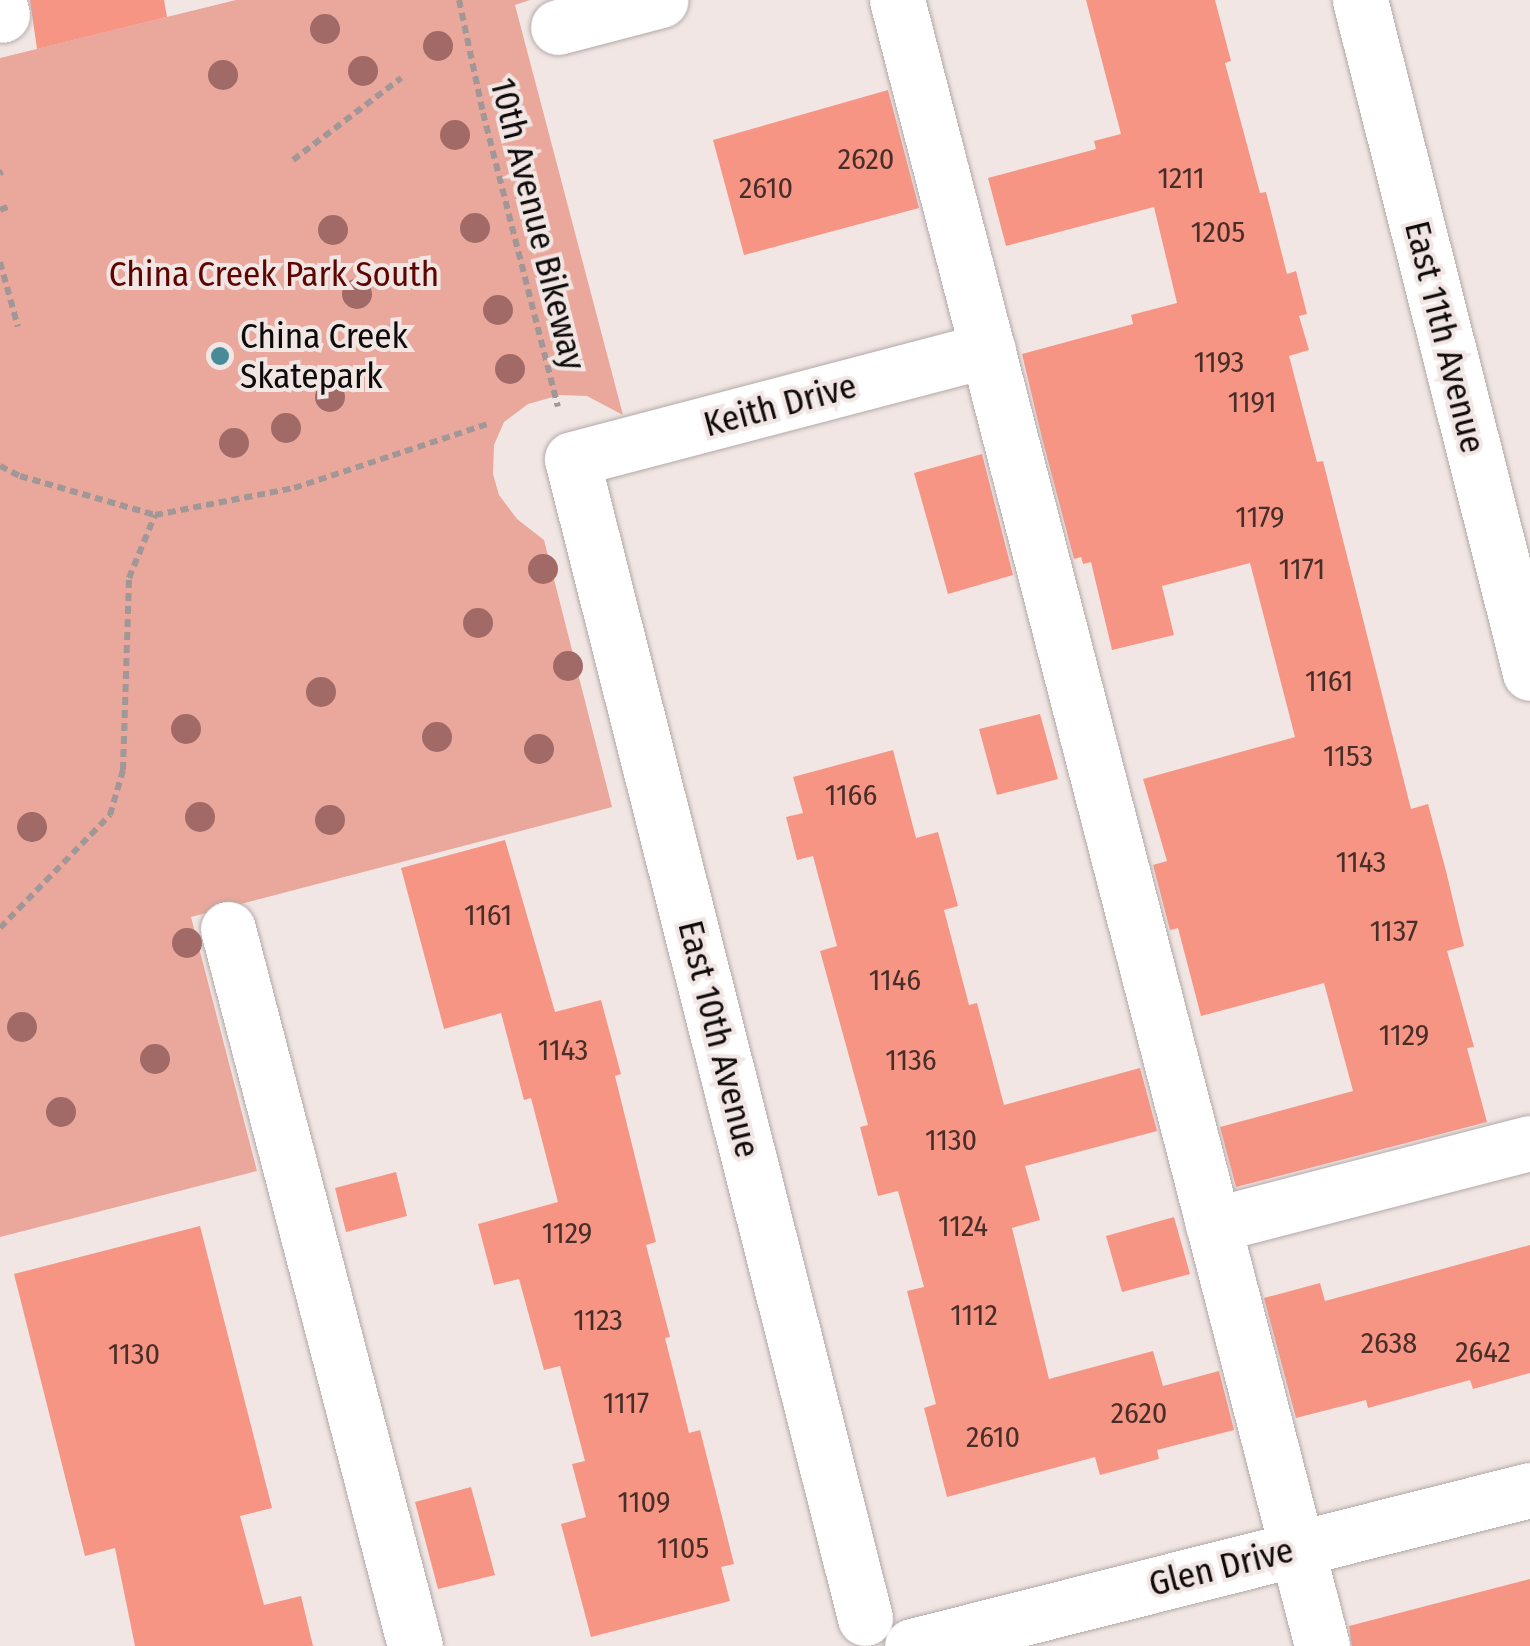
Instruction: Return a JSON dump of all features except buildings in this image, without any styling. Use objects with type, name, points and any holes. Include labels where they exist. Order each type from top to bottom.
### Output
[{"type":"street","points":[[897,0],[1322,1646]]},
{"type":"street","name":"East 11th Avenue","points":[[1360,0],[1530,673]]},
{"type":"street","points":[[558,27],[643,2]]},
{"type":"street","name":"Keith Drive","points":[[572,459],[988,350]]},
{"type":"street","name":"East 10th Avenue","points":[[572,459],[879,1639]]},
{"type":"street","points":[[228,929],[416,1646]]},
{"type":"street","points":[[1213,1225],[1530,1144]]},
{"type":"street","name":"Glen Drive","points":[[879,1639],[1298,1547],[1530,1490]]},
{"type":"path","name":"10th Avenue Bikeway","points":[[460,0],[483,113],[572,459]]},
{"type":"path","points":[[294,160],[400,78]]},
{"type":"path","points":[[0,210],[10,206]]},
{"type":"path","points":[[0,262],[18,327]]},
{"type":"path","points":[[0,466],[155,514],[294,488],[488,424]]},
{"type":"path","points":[[0,928],[110,815],[123,770],[129,578],[155,514]]},
{"type":"green space","name":"China Creek Park South","points":[[236,0],[530,0],[515,5],[623,415],[587,396],[560,395],[528,404],[504,422],[494,445],[493,474],[499,495],[517,519],[544,540],[612,807],[191,917],[257,1171],[0,1237],[0,58]]},
{"type":"place","name":"China Creek Skatepark","points":[[220,356]]}]
